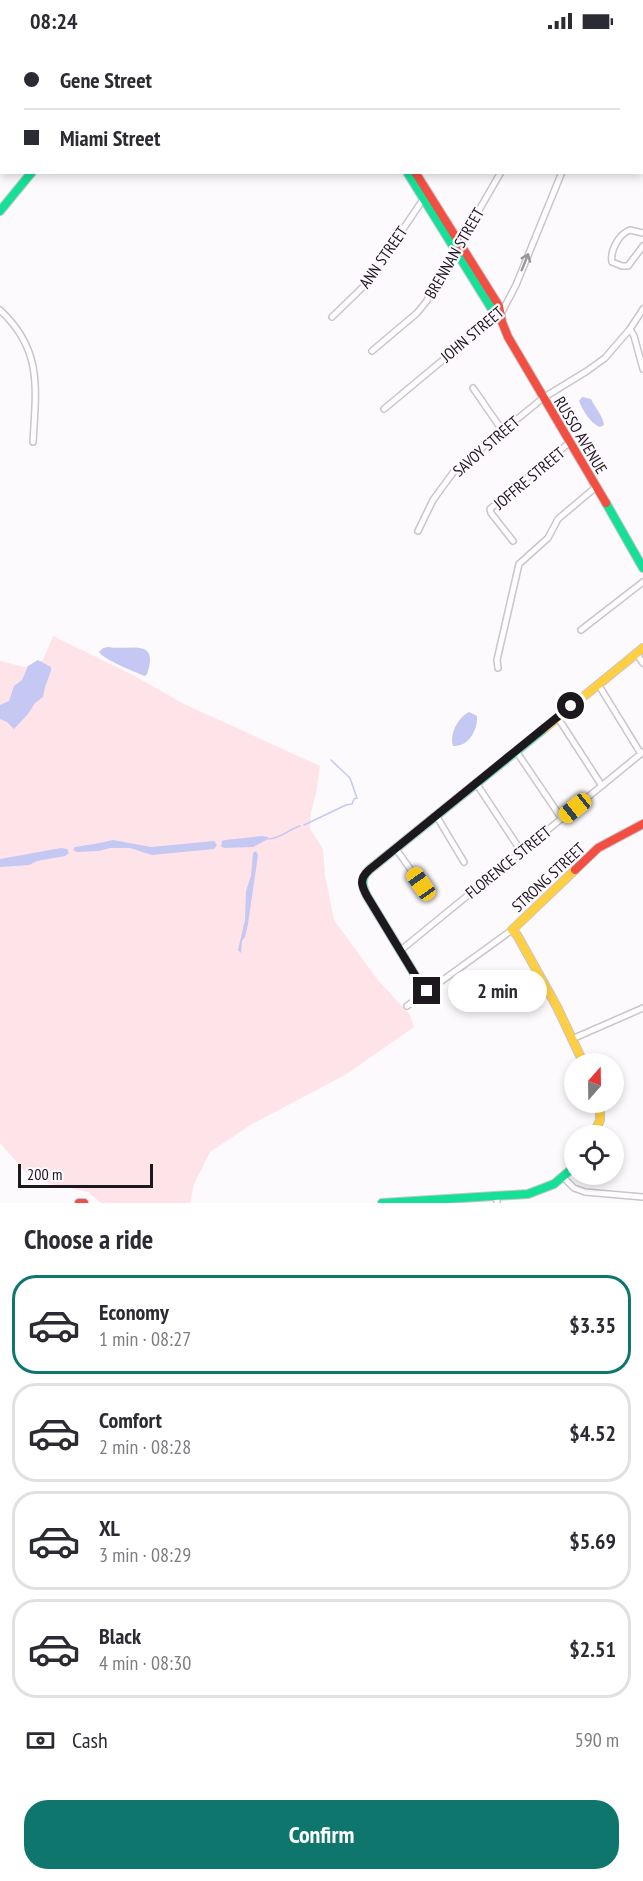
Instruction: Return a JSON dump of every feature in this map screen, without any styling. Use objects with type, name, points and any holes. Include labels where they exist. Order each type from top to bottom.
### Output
[{"type":"street","points":[[0,211],[30,174]]},
{"type":"street","name":"RUSSO AVENUE","points":[[409,174],[427,196]]},
{"type":"street","name":"RUSSO AVENUE","points":[[416,174],[458,247],[499,306],[503,326],[643,568]]},
{"type":"street","name":"BRENNAN STREET","points":[[372,351],[417,313],[426,302],[500,174]]},
{"type":"street","name":"JOHN STREET","points":[[384,409],[499,314],[508,302],[561,174]]},
{"type":"street","name":"ANN STREET","points":[[332,317],[366,284],[427,196]]},
{"type":"street","points":[[643,233],[626,231],[613,250],[612,262],[628,266],[643,246]]},
{"type":"street","points":[[0,309],[21,334],[32,361],[36,384],[33,442]]},
{"type":"street","name":"SAVOY STREET","points":[[418,531],[433,500],[455,470],[543,398],[605,358],[630,329],[643,309]]},
{"type":"street","points":[[630,329],[643,369]]},
{"type":"street","points":[[473,388],[502,430]]},
{"type":"street","name":"JOFFRE STREET","points":[[513,541],[491,513],[490,508],[569,443]]},
{"type":"street","points":[[498,668],[497,660],[519,564],[548,538],[558,519],[596,487]]},
{"type":"street","points":[[581,630],[643,582]]},
{"type":"street","points":[[427,991],[362,888],[362,878],[640,650],[643,663]]},
{"type":"street","points":[[598,684],[642,753]]},
{"type":"street","points":[[558,718],[602,786]]},
{"type":"street","points":[[516,751],[562,819]]},
{"type":"street","name":"FLORENCE STREET","points":[[401,950],[642,753]]},
{"type":"street","points":[[476,783],[520,851]]},
{"type":"street","points":[[437,817],[464,862]]},
{"type":"street","name":"STRONG STREET","points":[[579,1053],[551,997],[517,935],[512,930],[598,848],[643,824]]},
{"type":"street","points":[[396,849],[421,884]]},
{"type":"street","points":[[407,1006],[512,930]]},
{"type":"street","points":[[572,1039],[643,1008]]},
{"type":"street","points":[[382,1203],[497,1200],[535,1192],[564,1178]]},
{"type":"street","points":[[571,1185],[585,1192],[643,1197]]},
{"type":"street","points":[[79,1203],[84,1203]]},
{"type":"shaded area","points":[[53,636],[131,674],[184,704],[320,766],[310,829],[323,849],[325,876],[334,920],[377,979],[410,1015],[414,1027],[345,1075],[252,1124],[210,1152],[194,1184],[190,1203],[101,1203],[88,1192],[43,1182],[29,1176],[0,1143],[0,661],[25,667],[43,660]]},
{"type":"water","points":[[582,397],[591,399],[604,425],[600,427],[596,425],[587,416],[579,401]]},
{"type":"water","points":[[108,647],[146,650],[150,662],[147,674],[145,676],[107,659],[99,652]]},
{"type":"water","points":[[38,660],[51,667],[43,697],[35,703],[14,729],[0,719],[0,705],[9,701],[14,686],[22,680],[28,666]]},
{"type":"water","points":[[469,712],[477,716],[474,731],[464,744],[453,746],[452,737],[455,727]]},
{"type":"water","points":[[262,836],[268,839],[253,847],[224,848],[221,846],[222,841],[225,840]]},
{"type":"water","points":[[113,840],[151,847],[214,841],[217,845],[214,849],[152,855],[130,848],[77,852],[73,850],[75,847]]},
{"type":"water","points":[[61,848],[67,849],[69,853],[29,865],[0,867],[0,859]]},
{"type":"water","points":[[256,851],[258,855],[248,924],[242,941],[241,953],[238,950],[245,920],[246,891],[251,876],[253,853]]},
{"type":"waterway","points":[[304,825],[352,804],[357,798],[350,778],[331,760]]},
{"type":"waterway","points":[[268,839],[300,826]]},
{"type":"traffic: fast","points":[[0,211],[30,174]]},
{"type":"traffic: fast","points":[[408,174],[493,311],[499,314]]},
{"type":"traffic: fast","points":[[606,503],[643,568]]},
{"type":"traffic: fast","points":[[427,991],[367,896],[363,886],[364,876],[545,728]]},
{"type":"traffic: fast","points":[[382,1203],[528,1194],[554,1184],[564,1176]]},
{"type":"traffic: slow","points":[[545,728],[643,648]]},
{"type":"traffic: slow","points":[[575,870],[512,930],[557,1007],[579,1053]]},
{"type":"traffic: slow","points":[[598,1125],[600,1113]]},
{"type":"traffic: jam","points":[[416,174],[499,306],[508,337],[606,503]]},
{"type":"traffic: jam","points":[[575,870],[598,848],[643,824]]},
{"type":"traffic: jam","points":[[79,1203],[84,1203]]},
{"type":"route","points":[[427,991],[367,896],[362,885],[362,878],[571,706]]}]
